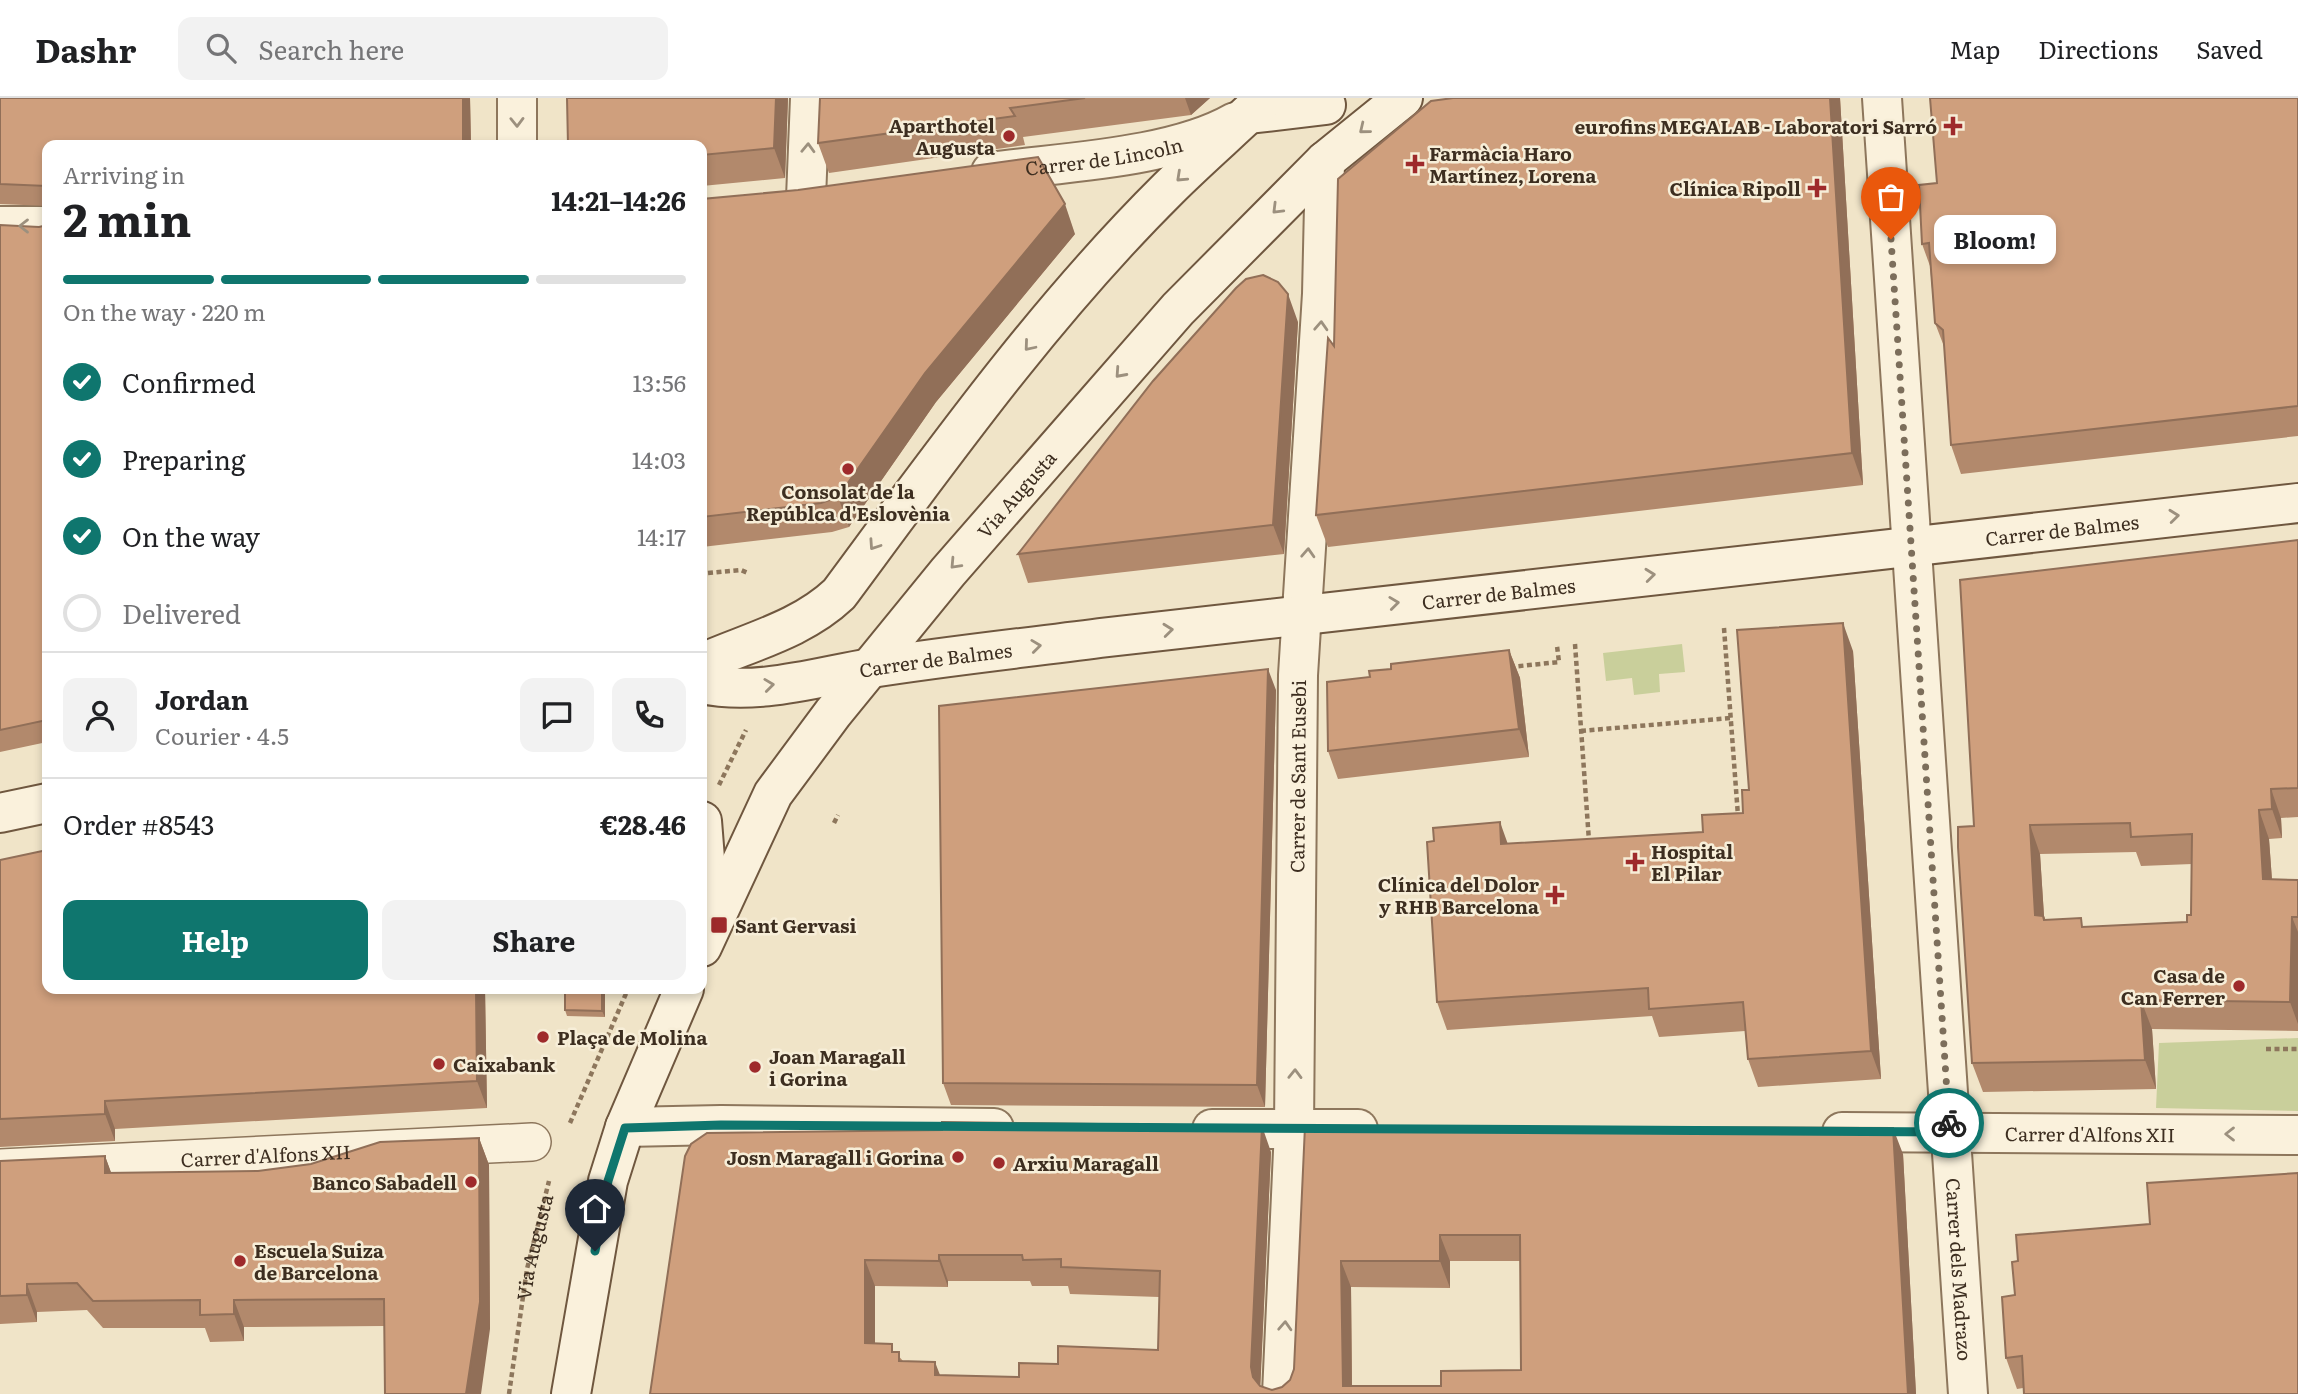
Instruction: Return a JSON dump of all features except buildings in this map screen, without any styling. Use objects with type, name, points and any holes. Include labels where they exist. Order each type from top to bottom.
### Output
[{"type":"street","points":[[517,98],[517,140]]},
{"type":"street","points":[[806,198],[810,98]]},
{"type":"street","name":"Via Augusta","points":[[707,935],[773,794],[832,713],[948,572],[1178,309],[1325,161],[1403,98]]},
{"type":"street","name":"Carrer dels Madrazo","points":[[1882,98],[1968,1394]]},
{"type":"street","points":[[707,661],[799,624],[821,611],[839,594],[967,421],[1066,301],[1167,190],[1257,106],[1326,101]]},
{"type":"street","name":"Carrer de Sant Eusebi","points":[[1282,1394],[1294,1129],[1298,675],[1321,321],[1326,101]]},
{"type":"street","name":"Carrer de Lincoln","points":[[954,177],[1179,146],[1210,136],[1257,106]]},
{"type":"street","points":[[767,202],[847,192]]},
{"type":"street","points":[[0,226],[42,226]]},
{"type":"street","name":"Carrer de Balmes","points":[[707,685],[721,688],[768,686],[871,668],[1302,614],[2298,503]]},
{"type":"street","points":[[0,813],[42,804]]},
{"type":"street","points":[[707,894],[709,807]]},
{"type":"street","points":[[571,1394],[608,1181],[625,1128],[682,994]]},
{"type":"street","points":[[625,1128],[721,1125],[1028,1129]]},
{"type":"street","points":[[1182,1129],[1399,1129]]},
{"type":"street","name":"Carrer d'Alfons XII","points":[[1803,1132],[2298,1135]]},
{"type":"street","name":"Carrer d'Alfons XII","points":[[0,1168],[550,1149]]},
{"type":"path","points":[[708,573],[748,573]]},
{"type":"path","points":[[1724,628],[1738,819]]},
{"type":"path","points":[[1575,645],[1588,841]]},
{"type":"path","points":[[1496,668],[1559,662],[1557,646]]},
{"type":"path","points":[[1581,731],[1731,718]]},
{"type":"path","points":[[709,807],[752,719]]},
{"type":"path","points":[[834,823],[838,815]]},
{"type":"path","points":[[1576,841],[1602,840]]},
{"type":"path","name":"Via Augusta","points":[[509,1394],[527,1269],[550,1149],[626,994]]},
{"type":"path","points":[[2266,1049],[2298,1049]]},
{"type":"green space","points":[[1682,644],[1685,672],[1659,674],[1660,692],[1634,695],[1632,678],[1606,681],[1603,653]]},
{"type":"green space","points":[[2298,1038],[2298,1111],[2156,1108],[2159,1043]]},
{"type":"way so far","points":[[1891,239],[1949,1123]]},
{"type":"place","name":"eurofins MEGALAB - Laboratori Sarró","points":[[1953,126]]},
{"type":"place","name":"Aparthotel Augusta","points":[[1009,136]]},
{"type":"place","name":"Farmàcia Haro Martínez, Lorena","points":[[1415,164]]},
{"type":"place","name":"Clínica Ripoll","points":[[1817,188]]},
{"type":"place","name":"Bloom!","points":[[1891,239]]},
{"type":"place","name":"Consolat de la Repúblca d'Eslovènia","points":[[848,469]]},
{"type":"place","name":"Hospital El Pilar","points":[[1635,862]]},
{"type":"place","name":"Clínica del Dolor y RHB Barcelona","points":[[1555,895]]},
{"type":"place","name":"Sant Gervasi","points":[[719,925]]},
{"type":"place","name":"Casa de Can Ferrer","points":[[2239,986]]},
{"type":"place","name":"Plaça de Molina","points":[[543,1037]]},
{"type":"place","name":"Caixabank","points":[[439,1064]]},
{"type":"place","name":"Joan Maragall i Gorina","points":[[755,1067]]},
{"type":"place","name":"Josn Maragall i Gorina","points":[[958,1157]]},
{"type":"place","name":"Arxiu Maragall","points":[[999,1163]]},
{"type":"place","name":"Banco Sabadell","points":[[471,1182]]},
{"type":"place","name":"Escuela Suiza de Barcelona","points":[[240,1261]]},
{"type":"route","points":[[595,1251],[608,1181],[625,1128],[721,1125],[1950,1132],[1949,1123]]}]
